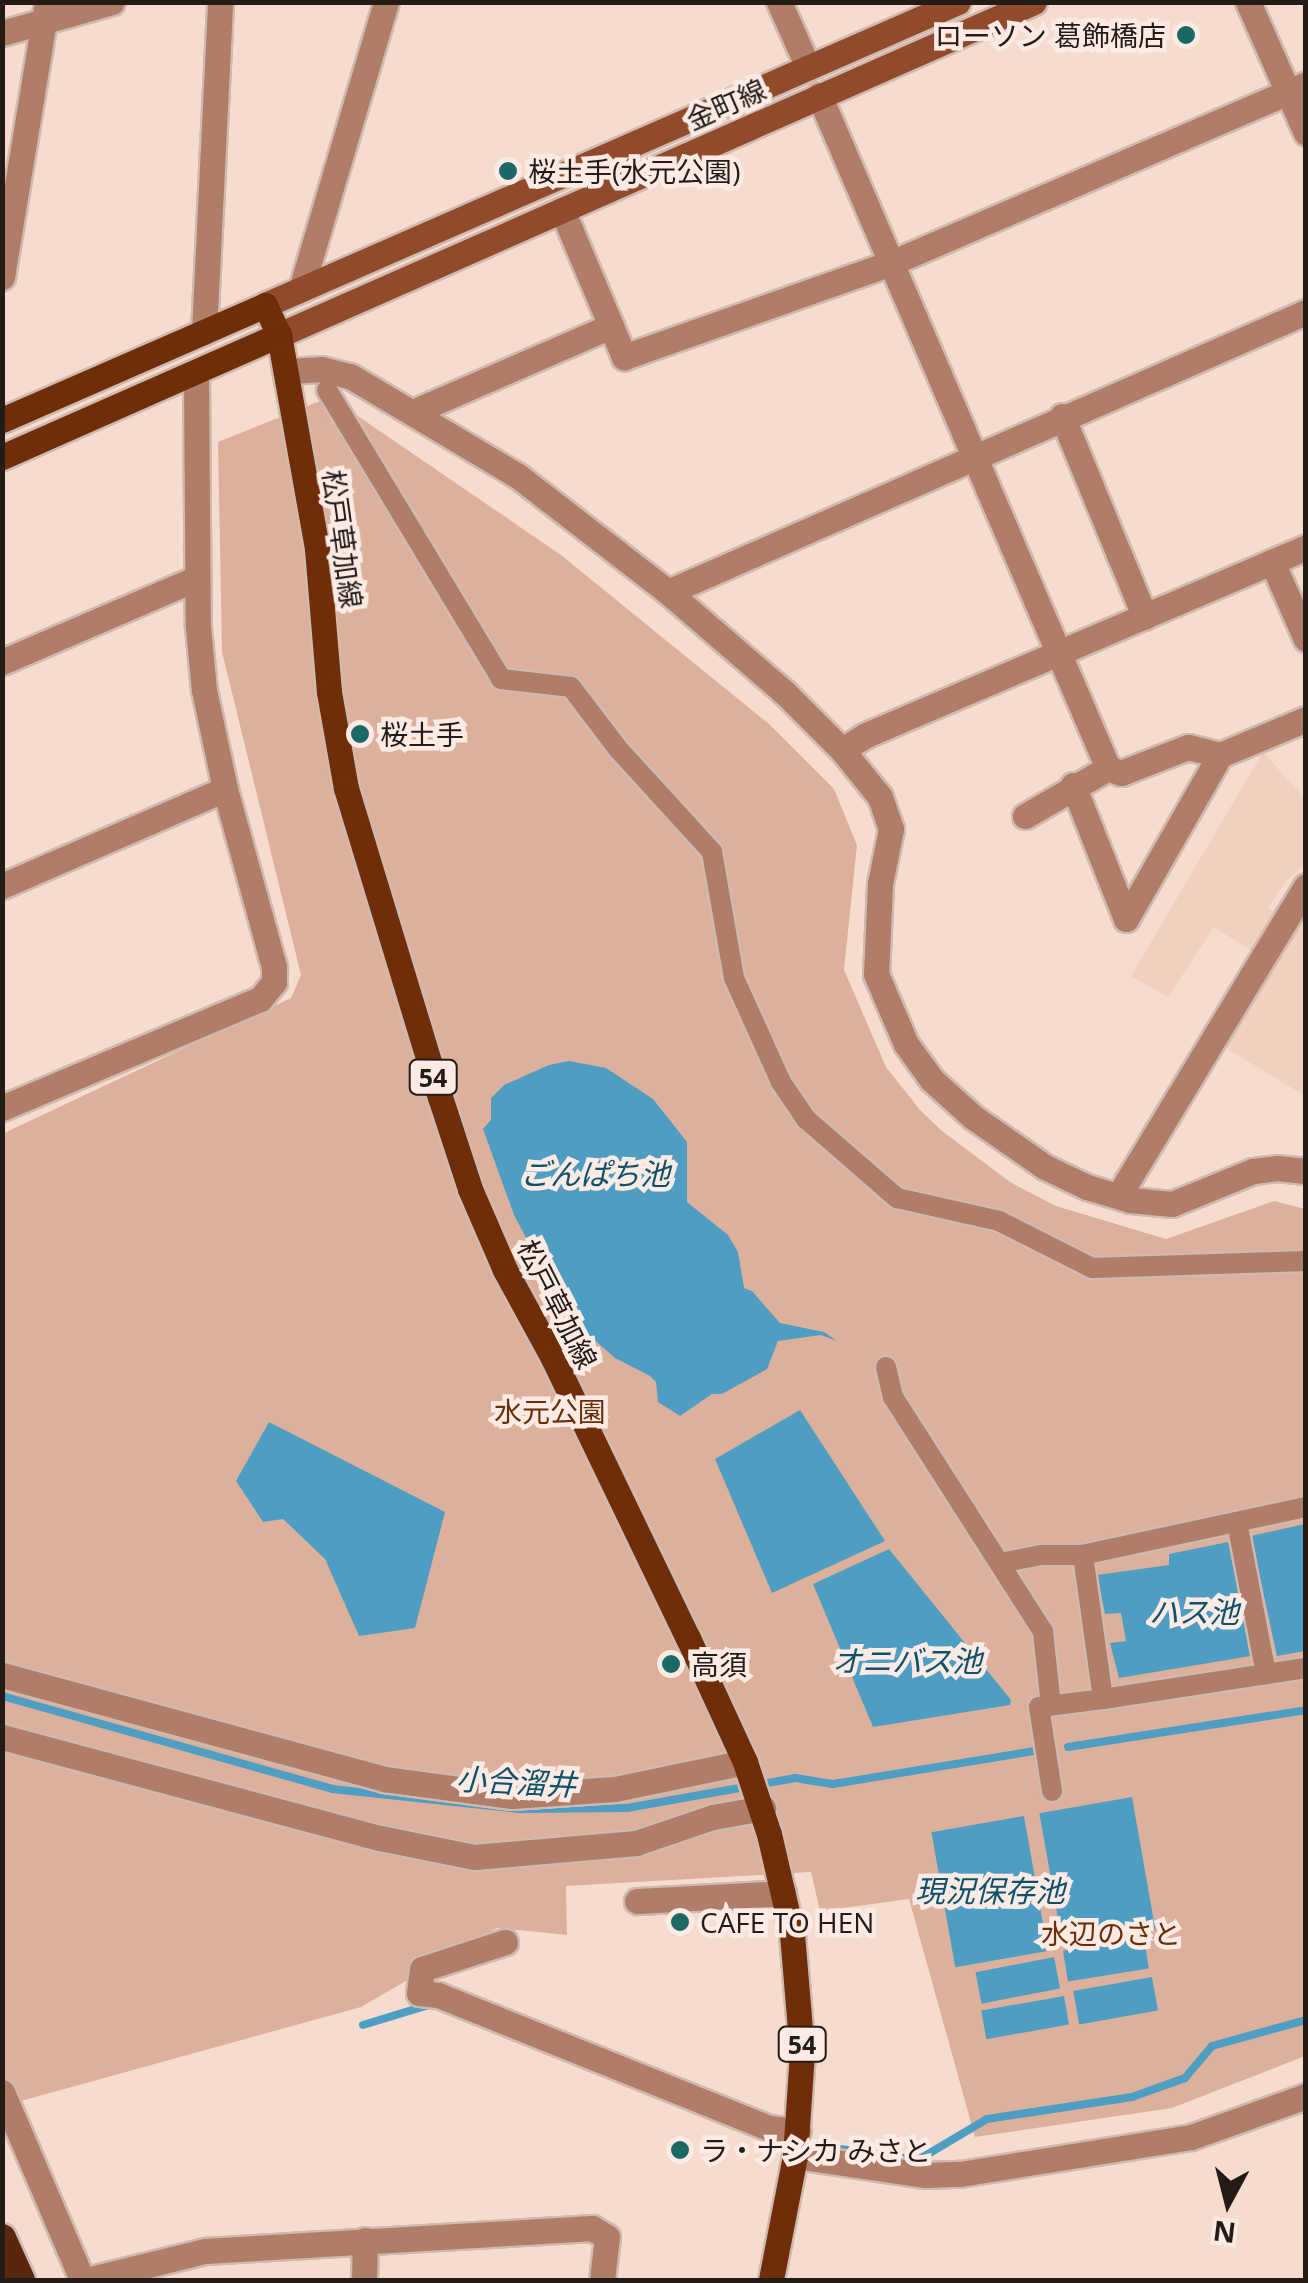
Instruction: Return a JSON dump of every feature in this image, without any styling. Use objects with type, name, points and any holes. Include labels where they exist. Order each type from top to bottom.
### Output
[{"type":"highway","points":[[2,2238],[20,2280]]},
{"type":"main road","name":"金町線","points":[[265,305],[958,2]]},
{"type":"main road","name":"金町線","points":[[278,335],[1034,2]]},
{"type":"main road","points":[[2,420],[265,305]]},
{"type":"main road","name":"松戸草加線","points":[[265,305],[278,335],[286,371],[317,549],[330,692],[346,788],[367,870],[470,1188],[504,1270],[561,1374],[747,1765],[761,1804],[783,1892],[801,2006],[796,2144],[772,2280]]},
{"type":"main road","points":[[2,457],[278,335]]},
{"type":"street","points":[[2,32],[44,12],[112,2]]},
{"type":"street","points":[[204,332],[220,2]]},
{"type":"street","points":[[301,289],[386,2]]},
{"type":"street","points":[[779,2],[808,67]]},
{"type":"street","points":[[1248,2],[1297,88],[1306,133]]},
{"type":"street","points":[[2,277],[11,175],[44,12]]},
{"type":"street","points":[[562,210],[624,357],[890,263],[1297,88]]},
{"type":"street","points":[[819,95],[1108,768]]},
{"type":"street","points":[[668,592],[975,453],[1306,312]]},
{"type":"street","points":[[413,412],[611,326]]},
{"type":"street","points":[[286,371],[339,372],[413,412],[570,513],[786,693],[842,750],[880,797],[891,829],[880,884],[876,974],[906,1044],[932,1080],[1009,1145],[1087,1187],[1172,1204],[1253,1171],[1276,1168],[1306,1172]]},
{"type":"street","points":[[2,1108],[267,993],[274,967],[204,690],[196,579],[196,372]]},
{"type":"street","points":[[327,390],[501,679],[571,686],[618,750],[712,852],[734,978],[781,1082],[806,1120],[897,1198],[1000,1220],[1092,1268],[1306,1261]]},
{"type":"street","points":[[1062,416],[1145,617]]},
{"type":"street","points":[[842,750],[866,735],[1306,547]]},
{"type":"street","points":[[1272,562],[1306,638]]},
{"type":"street","points":[[2,662],[196,579]]},
{"type":"street","points":[[1073,784],[1126,918],[1220,756],[1306,719]]},
{"type":"street","points":[[1025,816],[1073,784],[1108,768],[1121,773],[1188,747],[1220,756]]},
{"type":"street","points":[[2,886],[226,789]]},
{"type":"street","points":[[1119,1196],[1306,886]]},
{"type":"street","points":[[886,1367],[892,1397],[1043,1632],[1051,1706]]},
{"type":"street","points":[[1000,1563],[1041,1555],[1083,1556],[1306,1507]]},
{"type":"street","points":[[1238,1522],[1266,1674]]},
{"type":"street","points":[[1083,1556],[1102,1699]]},
{"type":"street","points":[[1052,1791],[1039,1707],[1306,1668]]},
{"type":"street","points":[[2,1676],[384,1780],[512,1796],[615,1789],[747,1765]]},
{"type":"street","points":[[2,1737],[342,1829],[474,1858],[636,1844],[761,1804]]},
{"type":"street","points":[[637,1901],[783,1892]]},
{"type":"street","points":[[505,1942],[422,1969],[419,1993],[438,1995],[770,2128],[796,2144],[926,2175],[960,2174],[1191,2137],[1306,2096]]},
{"type":"street","points":[[2,2092],[84,2280],[205,2251],[592,2228],[607,2237],[602,2280]]},
{"type":"street","points":[[364,2280],[366,2240]]},
{"type":"shaded area","points":[[1263,752],[1305,799],[1305,865],[1286,881],[1268,908],[1305,926],[1305,1096],[1218,1043],[1266,960],[1214,927],[1168,997],[1131,976]]},
{"type":"green space","name":"水元公園","points":[[330,397],[561,555],[769,724],[834,789],[857,845],[844,970],[886,1067],[942,1131],[1010,1182],[1056,1206],[1166,1239],[1274,1201],[1305,1209],[1305,2056],[1172,2108],[975,2137],[909,1899],[820,1911],[811,1872],[566,1886],[567,1935],[497,1928],[361,2007],[3,2106],[2,1134],[291,998],[301,975],[222,652],[218,442]]},
{"type":"water","name":"ごんぱち池","points":[[569,1061],[606,1068],[653,1099],[687,1142],[687,1202],[728,1235],[738,1252],[744,1288],[752,1291],[780,1323],[824,1332],[837,1341],[821,1335],[778,1341],[767,1369],[722,1394],[712,1394],[680,1416],[658,1402],[656,1382],[650,1376],[615,1358],[583,1330],[557,1296],[514,1215],[483,1129],[491,1120],[491,1098],[504,1085],[549,1065]]},
{"type":"water","points":[[800,1410],[885,1541],[772,1593],[715,1459]]},
{"type":"water","points":[[269,1422],[445,1512],[415,1628],[359,1636],[325,1559],[283,1519],[263,1522],[236,1481]]},
{"type":"water","name":"ハス池","points":[[1305,1524],[1305,1651],[1277,1656],[1251,1536]]},
{"type":"water","name":"ハス池","points":[[1233,1541],[1257,1655],[1119,1678],[1110,1643],[1126,1641],[1121,1613],[1105,1614],[1097,1575],[1169,1565],[1169,1554]]},
{"type":"water","name":"オニバス池","points":[[889,1549],[1011,1700],[1010,1705],[873,1727],[813,1584]]},
{"type":"water","name":"現況保存池","points":[[1132,1797],[1155,1930],[1063,1946],[1039,1813]]},
{"type":"water","name":"現況保存池","points":[[1024,1816],[1048,1951],[955,1967],[931,1832]]},
{"type":"water","name":"現況保存池","points":[[1144,1938],[1149,1969],[1068,1981],[1063,1951]]},
{"type":"water","name":"現況保存池","points":[[1054,1957],[1060,1988],[982,2004],[975,1972]]},
{"type":"water","name":"現況保存池","points":[[1152,1977],[1158,2010],[1079,2024],[1073,1991]]},
{"type":"water","points":[[1064,1996],[1069,2025],[986,2039],[981,2011]]},
{"type":"waterway","name":"小合溜井","points":[[2,1696],[332,1789],[519,1809],[627,1808],[795,1778],[833,1784],[1035,1751]]},
{"type":"waterway","name":"小合溜井","points":[[1068,1747],[1306,1710]]},
{"type":"waterway","points":[[363,2025],[429,2005]]},
{"type":"waterway","points":[[826,2147],[918,2160],[987,2119],[1132,2097],[1185,2078],[1212,2046],[1306,2020]]},
{"type":"place","name":"ローソン 葛飾橋店","points":[[1186,35]]},
{"type":"place","name":"桜土手(水元公園)","points":[[508,171]]},
{"type":"place","name":"桜土手","points":[[360,734]]},
{"type":"place","name":"高須","points":[[671,1664]]},
{"type":"place","name":"CAFE TO HEN","points":[[680,1922]]},
{"type":"place","name":"ラ・ナシカ みさと","points":[[680,2150]]},
{"type":"park label","name":"水辺のさと","points":[[1111,1933]]}]
